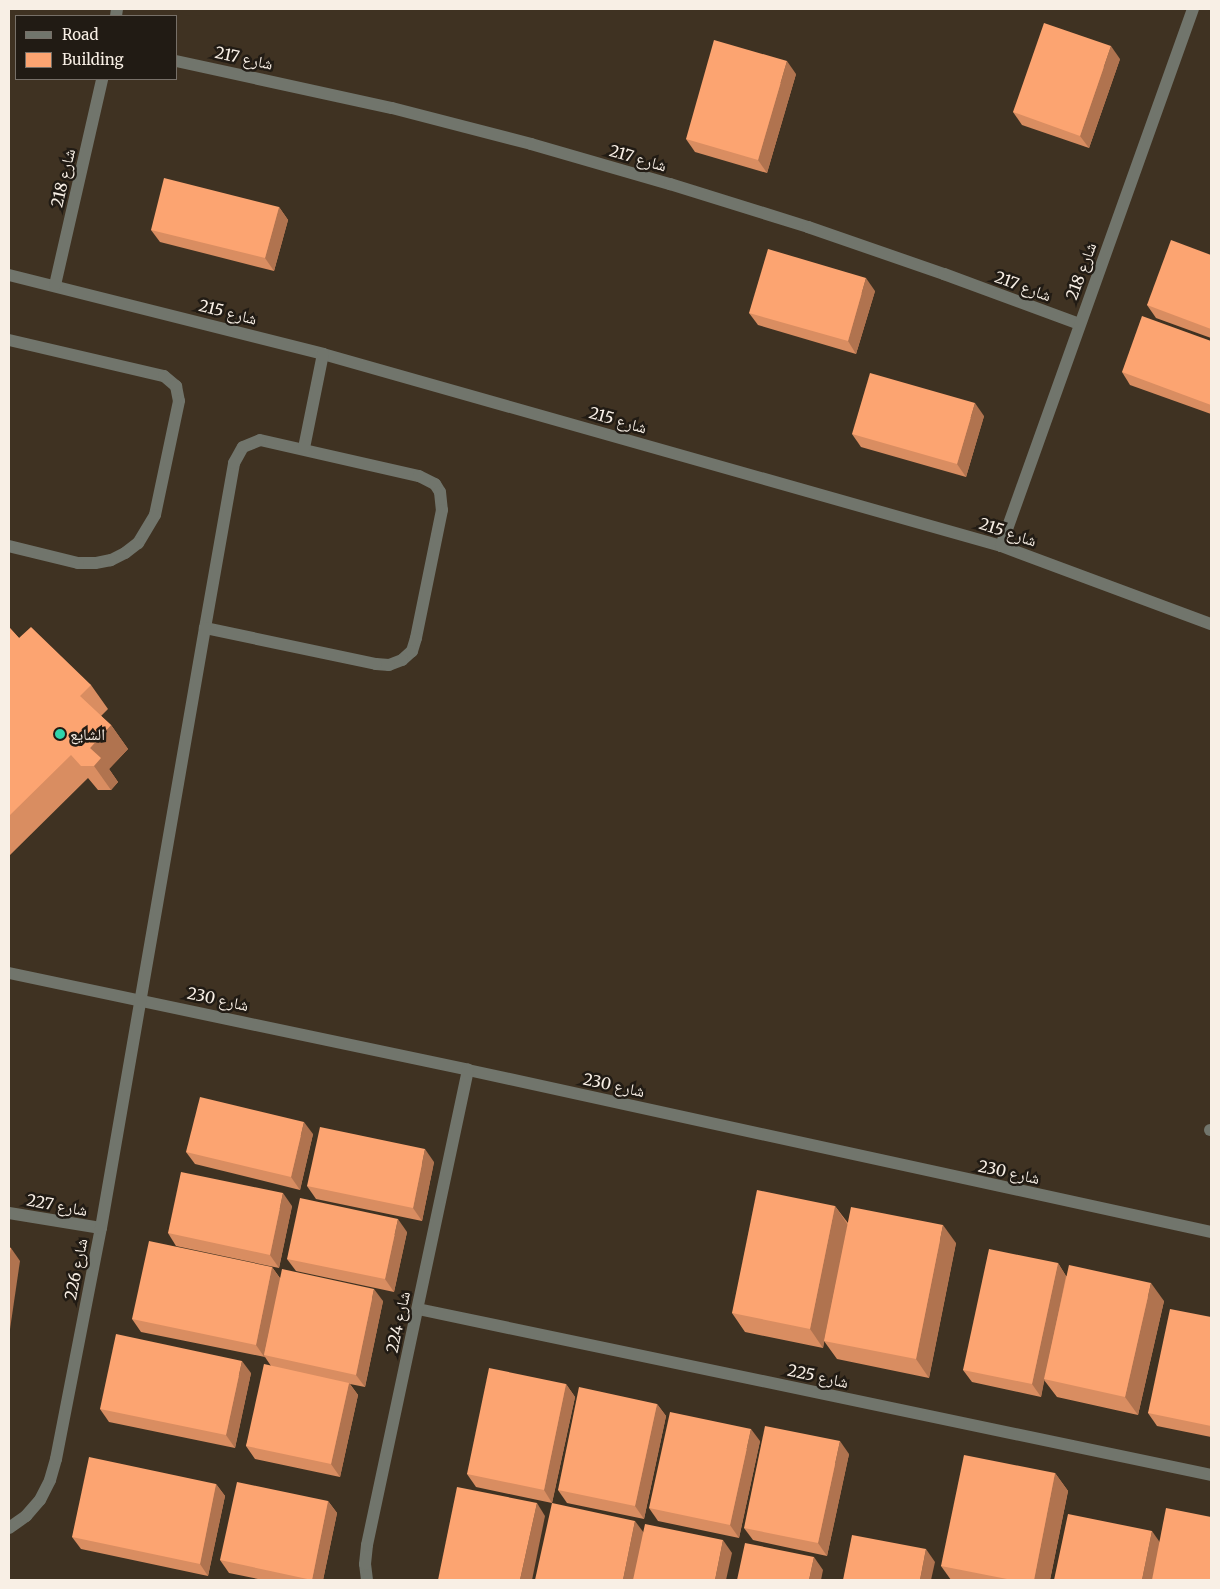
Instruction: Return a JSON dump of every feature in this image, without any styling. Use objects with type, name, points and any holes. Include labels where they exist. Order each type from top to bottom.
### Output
[{"type":"street","name":"شارع 218","points":[[1001,546],[1193,9]]},
{"type":"street","name":"شارع 217","points":[[178,61],[392,108],[531,144],[661,181],[817,230],[1079,324]]},
{"type":"street","name":"شارع 218","points":[[54,285],[102,80]]},
{"type":"street","name":"شارع 215","points":[[9,275],[323,354],[1001,546],[1211,624]]},
{"type":"street","points":[[9,340],[164,376],[176,386],[179,401],[155,516],[138,543],[125,553],[110,560],[94,563],[78,563],[9,546]]},
{"type":"street","points":[[304,448],[323,354]]},
{"type":"street","name":"شارع 226","points":[[9,1528],[26,1516],[40,1500],[50,1480],[56,1459],[101,1228],[205,628],[237,454],[243,447],[260,440],[304,448],[419,476],[435,484],[440,492],[442,510],[430,577],[412,651],[402,660],[389,665],[376,664],[205,628]]},
{"type":"street","name":"شارع 230","points":[[9,973],[468,1070],[1211,1232]]},
{"type":"street","name":"شارع 224","points":[[367,1580],[365,1564],[367,1544],[468,1070]]},
{"type":"street","name":"شارع 227","points":[[9,1213],[101,1228]]},
{"type":"street","name":"شارع 225","points":[[418,1309],[1211,1475]]},
{"type":"building","points":[[1044,23],[1111,46],[1080,136],[1013,112]]},
{"type":"building","points":[[714,40],[787,61],[758,160],[686,139]]},
{"type":"building","points":[[164,178],[279,207],[265,258],[151,230]]},
{"type":"building","points":[[1171,240],[1211,255],[1211,329],[1147,305]]},
{"type":"building","points":[[768,249],[866,278],[848,341],[749,313]]},
{"type":"building","points":[[1142,316],[1211,341],[1211,405],[1122,372]]},
{"type":"building","points":[[870,373],[975,403],[957,464],[852,434]]},
{"type":"building","name":"الشايع","points":[[9,627],[19,638],[31,627],[91,685],[80,696],[111,725],[90,748],[101,758],[94,766],[81,766],[71,755],[9,816]]},
{"type":"building","points":[[200,1097],[304,1122],[291,1177],[186,1152]]},
{"type":"building","points":[[320,1127],[425,1149],[413,1208],[307,1186]]},
{"type":"building","points":[[181,1172],[283,1193],[270,1255],[168,1233]]},
{"type":"building","points":[[757,1190],[835,1206],[810,1329],[732,1313]]},
{"type":"building","points":[[300,1198],[398,1219],[385,1279],[287,1259]]},
{"type":"building","points":[[851,1207],[943,1225],[916,1359],[824,1341]]},
{"type":"building","points":[[149,1241],[272,1267],[256,1345],[132,1319]]},
{"type":"building","points":[[9,1247],[11,1248],[9,1265]]},
{"type":"building","points":[[989,1249],[1058,1263],[1032,1384],[963,1370]]},
{"type":"building","points":[[1069,1265],[1151,1283],[1125,1397],[1044,1379]]},
{"type":"building","points":[[282,1269],[374,1289],[356,1375],[264,1355]]},
{"type":"building","points":[[1170,1309],[1211,1317],[1211,1426],[1148,1413]]},
{"type":"building","points":[[116,1334],[242,1361],[226,1435],[100,1409]]},
{"type":"building","points":[[264,1364],[349,1383],[331,1464],[246,1446]]},
{"type":"building","points":[[489,1368],[566,1384],[544,1490],[467,1474]]},
{"type":"building","points":[[579,1387],[657,1404],[635,1506],[558,1490]]},
{"type":"building","points":[[670,1412],[751,1429],[730,1525],[649,1508]]},
{"type":"building","points":[[765,1426],[840,1441],[818,1543],[744,1528]]},
{"type":"building","points":[[964,1455],[1055,1473],[1034,1580],[1012,1580],[941,1566]]},
{"type":"building","points":[[89,1457],[216,1484],[200,1564],[72,1537]]},
{"type":"building","points":[[237,1482],[328,1501],[312,1580],[220,1560]]},
{"type":"building","points":[[457,1487],[537,1503],[520,1580],[438,1580]]},
{"type":"building","points":[[552,1503],[635,1521],[623,1580],[535,1580]]},
{"type":"building","points":[[1166,1508],[1211,1517],[1211,1580],[1152,1580]]},
{"type":"building","points":[[1068,1514],[1152,1531],[1142,1580],[1054,1580]]},
{"type":"building","points":[[645,1524],[723,1540],[715,1580],[633,1580]]},
{"type":"building","points":[[852,1535],[926,1549],[920,1580],[843,1580]]},
{"type":"building","points":[[745,1543],[814,1557],[809,1580],[737,1580]]},
{"type":"place","name":"الشايع","points":[[60,734]]}]
